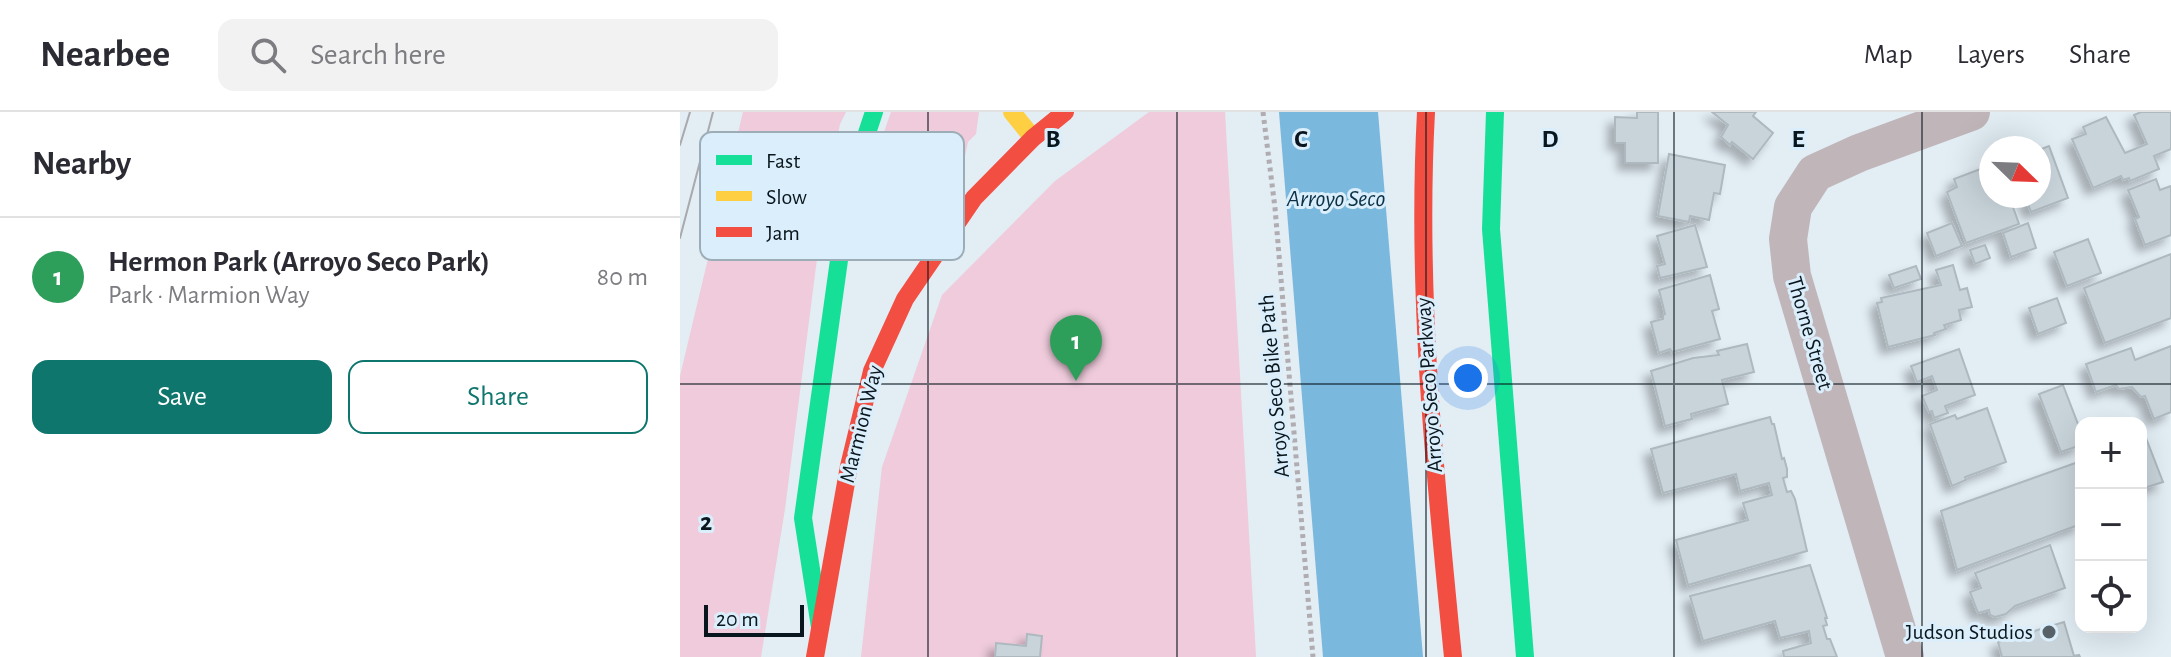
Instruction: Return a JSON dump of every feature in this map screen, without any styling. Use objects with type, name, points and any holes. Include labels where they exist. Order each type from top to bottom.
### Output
[{"type":"main road","points":[[867,132],[874,112]]},
{"type":"main road","points":[[1012,112],[1033,138]]},
{"type":"main road","name":"Marmion Way","points":[[964,212],[1033,138],[1065,112]]},
{"type":"main road","name":"Arroyo Seco Parkway","points":[[1426,112],[1421,240],[1424,365],[1453,657]]},
{"type":"main road","points":[[1495,112],[1491,229],[1525,657]]},
{"type":"main road","points":[[820,627],[803,518],[839,260]]},
{"type":"main road","name":"Marmion Way","points":[[815,657],[849,466],[872,371],[905,299],[929,260]]},
{"type":"street","name":"Thorne Street","points":[[1905,657],[1792,276],[1788,239],[1793,207],[1815,173],[1859,153],[1971,112]]},
{"type":"path","name":"Arroyo Seco Bike Path","points":[[1263,112],[1275,208],[1313,657]]},
{"type":"shaded area","points":[[743,112],[846,112],[838,132],[738,132]]},
{"type":"shaded area","points":[[891,112],[979,112],[976,134],[968,142],[964,157],[964,132],[884,132]]},
{"type":"shaded area","points":[[1149,112],[1225,112],[1256,657],[861,657],[882,467],[942,295],[1055,181]]},
{"type":"shaded area","points":[[708,260],[817,260],[785,509],[761,657],[680,657],[680,376]]},
{"type":"water","name":"Arroyo Seco","points":[[1279,112],[1378,112],[1423,657],[1323,657]]},
{"type":"building","points":[[1637,112],[1658,112],[1658,163],[1625,163],[1625,143],[1615,143],[1615,117],[1637,118]]},
{"type":"building","points":[[1712,112],[1756,112],[1753,116],[1773,133],[1753,159],[1721,137],[1728,125]]},
{"type":"building","points":[[2141,112],[2171,112],[2171,149],[2154,156],[2159,169],[2130,181],[2129,178],[2123,180],[2121,176],[2093,188],[2072,139],[2086,134],[2083,127],[2106,117],[2125,153],[2147,144],[2134,115]]},
{"type":"building","points":[[2051,151],[2068,198],[2051,204]]},
{"type":"building","points":[[1669,154],[1725,165],[1720,194],[1714,193],[1709,220],[1690,216],[1689,222],[1658,216]]},
{"type":"building","points":[[1979,170],[1979,208],[2013,208],[2019,224],[1966,243],[1947,192],[1957,187],[1954,179]]},
{"type":"building","points":[[2156,179],[2160,190],[2171,186],[2171,235],[2145,245],[2135,219],[2139,217],[2128,190]]},
{"type":"building","points":[[1952,223],[1962,246],[1936,256],[1927,233]]},
{"type":"building","points":[[2028,223],[2036,248],[2011,257],[2003,233]]},
{"type":"building","points":[[1695,225],[1707,267],[1660,278],[1657,266],[1665,264],[1657,236]]},
{"type":"building","points":[[2088,239],[2101,273],[2067,286],[2054,252]]},
{"type":"building","points":[[1985,245],[1990,258],[1975,264],[1970,250]]},
{"type":"building","points":[[2171,254],[2171,318],[2105,343],[2084,288]]},
{"type":"building","points":[[1953,265],[1960,290],[1967,288],[1972,307],[1959,310],[1961,320],[1944,325],[1946,329],[1935,335],[1888,347],[1877,303],[1882,302],[1881,298],[1941,285],[1936,270]]},
{"type":"building","points":[[1916,266],[1921,279],[1894,288],[1889,275]]},
{"type":"building","points":[[1710,275],[1719,309],[1712,311],[1720,339],[1659,353],[1651,322],[1663,319],[1665,314],[1659,290]]},
{"type":"building","points":[[2057,298],[2066,323],[2038,334],[2029,308]]},
{"type":"building","points":[[1747,344],[1754,372],[1722,380],[1728,404],[1691,414],[1692,419],[1665,426],[1651,371],[1693,358],[1719,355],[1717,351]]},
{"type":"building","points":[[2171,346],[2171,412],[2154,419],[2145,396],[2141,397],[2132,387],[2119,389],[2116,385],[2096,392],[2086,364],[2131,348],[2135,360]]},
{"type":"building","points":[[1959,349],[1975,395],[1945,406],[1948,413],[1934,418],[1922,396],[1937,390],[1932,376],[1917,382],[1911,366]]},
{"type":"building","points":[[2063,385],[2075,417],[2075,447],[2061,452],[2039,394]]},
{"type":"building","points":[[1987,408],[2006,462],[1965,477],[1966,480],[1952,486],[1930,424],[1955,415],[1957,419]]},
{"type":"building","points":[[1770,417],[1787,469],[1787,477],[1783,478],[1787,492],[1791,491],[1795,499],[1807,551],[1688,585],[1676,540],[1748,520],[1743,503],[1772,495],[1769,483],[1740,491],[1736,474],[1663,493],[1651,449]]},
{"type":"building","points":[[2147,441],[2163,482],[2147,487]]},
{"type":"building","points":[[2075,463],[2075,526],[1957,570],[1941,511]]},
{"type":"building","points":[[2050,545],[2065,588],[2015,606],[2006,614],[1995,617],[1990,615],[1989,610],[1978,613],[1970,592],[1981,588],[1975,573]]},
{"type":"building","points":[[1810,565],[1827,618],[1827,625],[1823,626],[1837,657],[1784,657],[1783,651],[1811,643],[1809,631],[1780,638],[1775,621],[1703,641],[1690,596]]},
{"type":"building","name":"Judson Studios","points":[[2064,622],[2074,656],[2080,657],[2002,657],[1998,642]]},
{"type":"building","points":[[1027,634],[1042,636],[1040,657],[995,657],[996,643],[1026,646]]},
{"type":"tram line","points":[[680,145],[690,112]]},
{"type":"tram line","points":[[708,132],[713,112]]},
{"type":"tram line","points":[[680,238],[700,162]]},
{"type":"traffic: fast","points":[[867,132],[874,112]]},
{"type":"traffic: fast","points":[[1495,112],[1491,229],[1525,657]]},
{"type":"traffic: fast","points":[[820,627],[803,518],[839,260]]},
{"type":"traffic: slow","points":[[1012,112],[1033,138]]},
{"type":"traffic: jam","points":[[964,213],[974,198],[1033,138],[1065,112]]},
{"type":"traffic: jam","points":[[1426,112],[1425,317],[1453,657]]},
{"type":"traffic: jam","points":[[815,657],[849,466],[872,371],[905,299],[932,260]]},
{"type":"place","name":"Hermon Park (Arroyo Seco Park)","points":[[1076,381]]},
{"type":"place","name":"Judson Studios","points":[[2049,632]]}]
